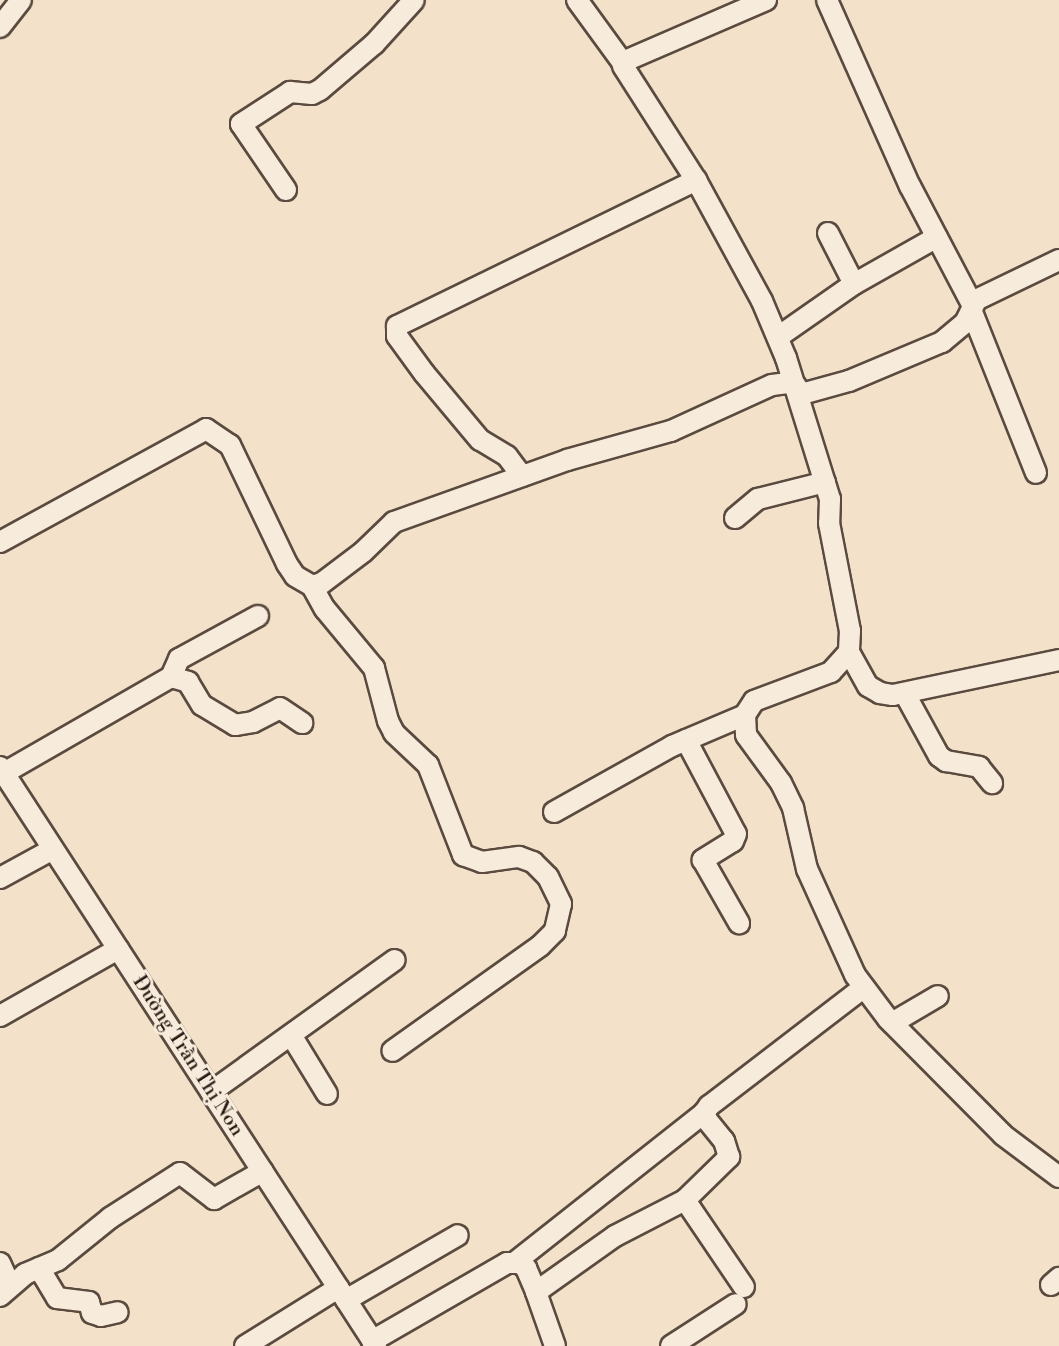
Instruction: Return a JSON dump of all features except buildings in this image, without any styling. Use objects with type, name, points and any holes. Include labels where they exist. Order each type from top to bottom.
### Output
[{"type":"street","points":[[0,27],[21,0]]},
{"type":"street","points":[[286,190],[241,124],[290,92],[312,94],[320,90],[374,44],[414,0]]},
{"type":"street","points":[[577,0],[623,63],[696,180],[753,283],[778,337],[825,482],[832,540],[850,631],[849,652],[868,686],[880,693],[905,694],[1059,660]]},
{"type":"street","points":[[623,63],[766,0]]},
{"type":"street","points":[[827,0],[972,308],[1036,473]]},
{"type":"street","points":[[522,476],[507,456],[480,440],[424,373],[397,336],[397,326],[696,180]]},
{"type":"street","points":[[828,233],[855,284]]},
{"type":"street","points":[[778,337],[855,284],[937,237]]},
{"type":"street","points":[[797,391],[849,381],[942,342],[957,332],[972,308],[1059,260]]},
{"type":"street","points":[[312,586],[322,583],[363,552],[394,522],[522,476],[671,431],[772,385],[788,383],[797,391]]},
{"type":"street","points":[[0,542],[206,429],[230,445],[287,564],[295,576],[312,586],[326,609],[374,668],[388,721],[394,733],[428,765],[463,855],[482,862],[519,857],[533,862],[558,891],[561,904],[555,931],[540,946],[392,1051]]},
{"type":"street","points":[[735,518],[758,499],[825,482]]},
{"type":"street","points":[[2,770],[171,677],[179,659],[258,616]]},
{"type":"street","points":[[554,812],[686,740],[745,715],[754,701],[831,672],[849,652]]},
{"type":"street","points":[[171,677],[188,682],[202,705],[235,725],[253,722],[280,708],[302,723]]},
{"type":"street","points":[[905,694],[939,756],[946,761],[979,767],[992,783]]},
{"type":"street","points":[[745,715],[747,735],[789,800],[807,869],[864,987],[892,1023],[1002,1135],[1059,1177]]},
{"type":"street","points":[[686,740],[736,834],[733,842],[703,860],[740,922]]},
{"type":"street","name":"Đường Trần Thị Non","points":[[2,770],[263,1171],[371,1343]]},
{"type":"street","points":[[0,878],[53,849]]},
{"type":"street","points":[[0,1016],[118,949]]},
{"type":"street","points":[[211,1092],[395,960]]},
{"type":"street","points":[[371,1343],[493,1271],[514,1263],[704,1113],[785,1044],[864,987]]},
{"type":"street","points":[[892,1023],[938,996]]},
{"type":"street","points":[[291,1035],[327,1094]]},
{"type":"street","points":[[536,1292],[615,1236],[685,1200],[729,1157],[724,1141],[704,1113]]},
{"type":"street","points":[[0,1263],[5,1290],[39,1268],[58,1260],[110,1218],[180,1173],[214,1199],[263,1171]]},
{"type":"street","points":[[671,1346],[740,1295],[685,1200]]},
{"type":"street","points":[[245,1346],[458,1235]]},
{"type":"street","points":[[514,1263],[526,1268],[555,1346]]},
{"type":"street","points":[[39,1268],[57,1298],[89,1302],[92,1314],[102,1316],[118,1311]]}]
